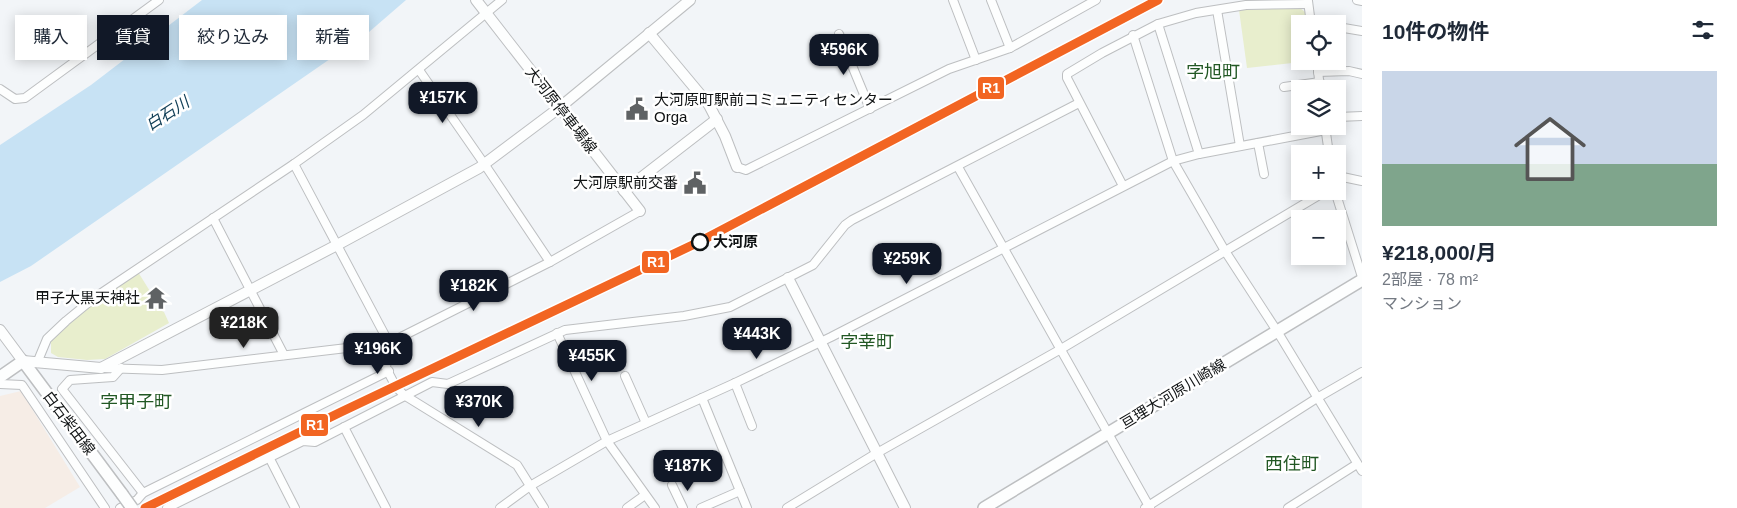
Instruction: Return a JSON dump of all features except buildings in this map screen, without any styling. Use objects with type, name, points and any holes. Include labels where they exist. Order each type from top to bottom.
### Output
[{"type":"main road","name":"亘理大河原川崎線","points":[[984,508],[1362,278]]},
{"type":"main road","points":[[0,377],[23,361]]},
{"type":"main road","name":"白石柴田線","points":[[23,361],[132,508]]},
{"type":"street","points":[[37,363],[47,339],[71,316],[94,298],[294,164],[363,115],[418,70],[482,7],[502,0]]},
{"type":"street","points":[[101,368],[338,245],[485,164],[559,108],[690,0]]},
{"type":"street","points":[[953,0],[976,60]]},
{"type":"street","points":[[991,0],[1010,48]]},
{"type":"street","points":[[650,33],[709,105],[737,167],[746,170],[949,69],[1010,48],[1096,0]]},
{"type":"street","points":[[1357,0],[1362,1]]},
{"type":"street","points":[[0,89],[15,99],[25,98],[157,1]]},
{"type":"street","points":[[1123,186],[1079,103],[1067,78],[1067,74],[1133,36],[1158,24],[1217,10],[1308,2],[1310,15]]},
{"type":"street","name":"大河原停車場線","points":[[482,7],[640,211]]},
{"type":"street","points":[[1217,10],[1240,146]]},
{"type":"street","points":[[1158,24],[1200,154]]},
{"type":"street","points":[[1346,28],[1362,31]]},
{"type":"street","points":[[839,34],[870,109]]},
{"type":"street","points":[[1133,36],[1173,161],[1225,251],[1277,331],[1362,471]]},
{"type":"street","points":[[418,70],[485,164],[550,262]]},
{"type":"street","points":[[1319,80],[1318,72],[1349,71],[1362,74]]},
{"type":"street","points":[[1284,87],[1291,87]]},
{"type":"street","points":[[167,508],[303,441],[315,442],[432,382],[448,384],[557,333],[566,330],[684,316],[730,307],[813,265],[845,225],[852,220],[1079,103]]},
{"type":"street","points":[[1346,117],[1362,116]]},
{"type":"street","points":[[624,191],[717,120]]},
{"type":"street","points":[[500,508],[530,486],[607,441],[821,342],[1173,161],[1294,135]]},
{"type":"street","points":[[1258,143],[1264,174]]},
{"type":"street","points":[[294,164],[389,343],[386,368],[396,387],[404,395],[512,460],[518,465],[544,508]]},
{"type":"street","points":[[958,167],[1148,507],[1317,398],[1362,372]]},
{"type":"street","points":[[1346,178],[1362,181]]},
{"type":"street","points":[[787,508],[801,504],[877,453],[1061,349],[1311,200]]},
{"type":"street","points":[[1338,200],[1362,278]]},
{"type":"street","points":[[0,330],[23,361],[101,368],[162,370],[389,343],[550,262],[640,211]]},
{"type":"street","points":[[213,218],[284,355]]},
{"type":"street","points":[[788,278],[905,508]]},
{"type":"street","points":[[557,333],[607,441],[654,508]]},
{"type":"street","points":[[122,368],[113,378],[70,380],[62,388],[143,493]]},
{"type":"street","points":[[120,508],[137,500],[143,493],[389,371]]},
{"type":"street","points":[[625,376],[646,423]]},
{"type":"street","points":[[735,383],[752,426]]},
{"type":"street","points":[[0,384],[22,386],[105,508]]},
{"type":"street","points":[[702,398],[747,508]]},
{"type":"street","points":[[344,427],[386,508]]},
{"type":"street","points":[[269,457],[295,508]]},
{"type":"street","points":[[1288,508],[1358,464]]},
{"type":"street","points":[[672,485],[684,508]]},
{"type":"street","points":[[701,508],[740,492]]},
{"type":"street","points":[[627,508],[644,495]]},
{"type":"shaded area","points":[[21,391],[80,487],[45,508],[0,508],[0,396]]},
{"type":"green space","points":[[1300,8],[1305,12],[1306,15],[1291,15],[1291,63],[1247,68],[1239,10]]},
{"type":"green space","points":[[138,272],[153,296],[153,307],[164,312],[169,323],[105,359],[87,360],[58,357],[51,353],[51,341],[62,330],[93,304]]},
{"type":"water","name":"白石川","points":[[202,0],[406,0],[369,32],[369,15],[297,15],[297,60],[329,60],[31,266],[0,282],[0,145],[91,85],[124,60],[169,60],[169,25],[179,18],[179,60],[287,60],[287,15],[182,15]]},
{"type":"transit line","name":"R1","points":[[145,508],[341,412],[701,241],[1158,0]]},
{"type":"place","name":"大河原町駅前コミュニティセンター Orga","points":[[637,109]]},
{"type":"place","name":"大河原駅前交番","points":[[695,183]]},
{"type":"place","name":"大河原","points":[[700,242]]},
{"type":"place","name":"甲子大黒天神社","points":[[156,298]]},
{"type":"district","name":"字旭町","points":[[1213,72]]},
{"type":"district","name":"字幸町","points":[[867,342]]},
{"type":"district","name":"字甲子町","points":[[136,402]]},
{"type":"district","name":"西住町","points":[[1292,464]]}]
